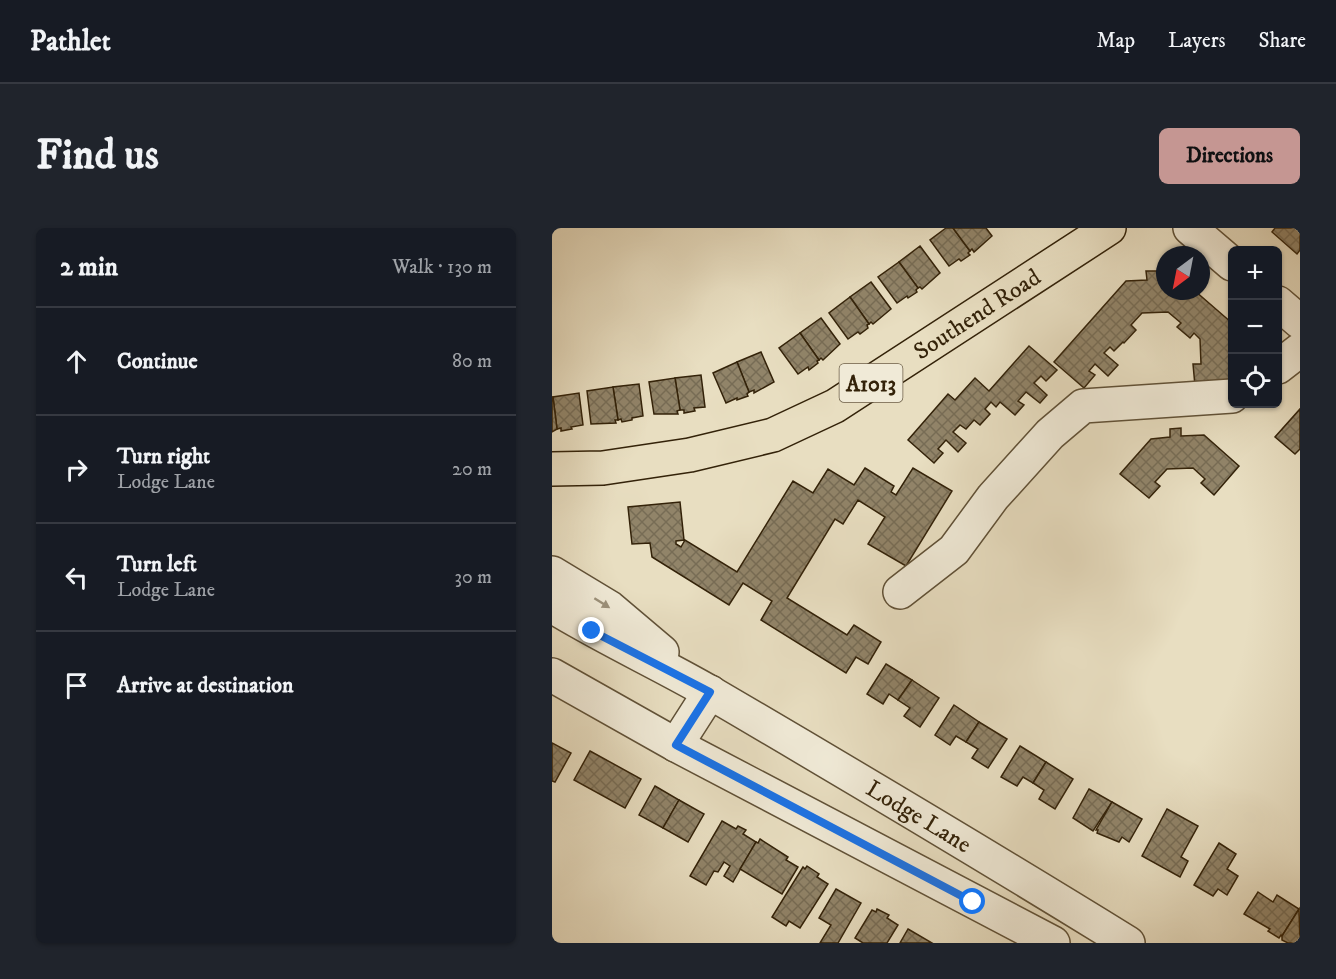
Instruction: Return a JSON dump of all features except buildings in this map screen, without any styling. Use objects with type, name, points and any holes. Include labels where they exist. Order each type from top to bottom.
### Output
[{"type":"main road","name":"Southend Road","points":[[552,486],[567,478],[603,468],[690,455],[773,435],[835,406],[1109,228]]},
{"type":"main road","name":"Southend Road","points":[[552,469],[603,468]]},
{"type":"street","points":[[1190,228],[1228,260]]},
{"type":"street","points":[[1282,306],[1300,322]]},
{"type":"street","points":[[1282,364],[1300,350]]},
{"type":"street","points":[[900,592],[954,550],[993,497],[1050,434],[1083,406],[1228,396]]},
{"type":"street","name":"Lodge Lane","points":[[553,573],[610,608],[710,692]]},
{"type":"street","name":"Lodge Lane","points":[[552,606],[592,631],[710,692],[897,802],[1124,942]]},
{"type":"street","points":[[552,675],[676,745],[1053,943]]},
{"type":"street","points":[[676,745],[710,692]]},
{"type":"route","points":[[592,631],[710,692],[676,745],[973,902]]}]
